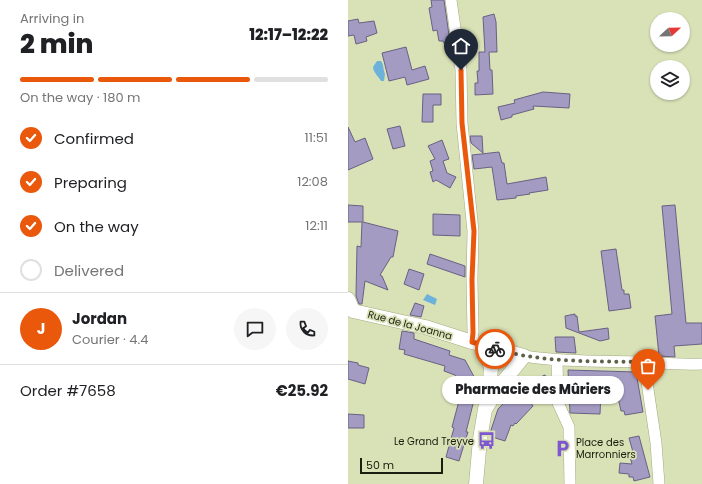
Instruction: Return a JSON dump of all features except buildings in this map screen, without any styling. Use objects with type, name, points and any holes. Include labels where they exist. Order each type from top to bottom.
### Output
[{"type":"street","points":[[450,0],[461,70],[462,123],[474,231],[472,280],[473,333],[491,368],[480,439],[476,484]]},
{"type":"street","name":"Rue de la Joanna","points":[[350,307],[524,356]]},
{"type":"street","points":[[490,380],[495,368],[501,360],[510,353]]},
{"type":"street","points":[[486,408],[524,356],[557,360],[644,362],[688,365],[702,364]]},
{"type":"street","points":[[557,360],[558,403],[569,427],[570,484]]},
{"type":"street","points":[[644,362],[656,443],[659,484]]},
{"type":"water","points":[[377,61],[381,61],[383,64],[385,74],[384,81],[381,81],[373,69]]},
{"type":"water","points":[[427,294],[437,299],[435,305],[423,300]]},
{"type":"way so far","points":[[495,349],[524,356],[557,360],[644,362],[648,390]]},
{"type":"place","name":"Pharmacie des Mûriers","points":[[648,390]]},
{"type":"place","name":"Le Grand Treyve","points":[[487,441]]},
{"type":"place","name":"Place des Marronniers","points":[[563,448]]},
{"type":"route","points":[[461,70],[462,123],[474,231],[472,342],[495,349]]}]
